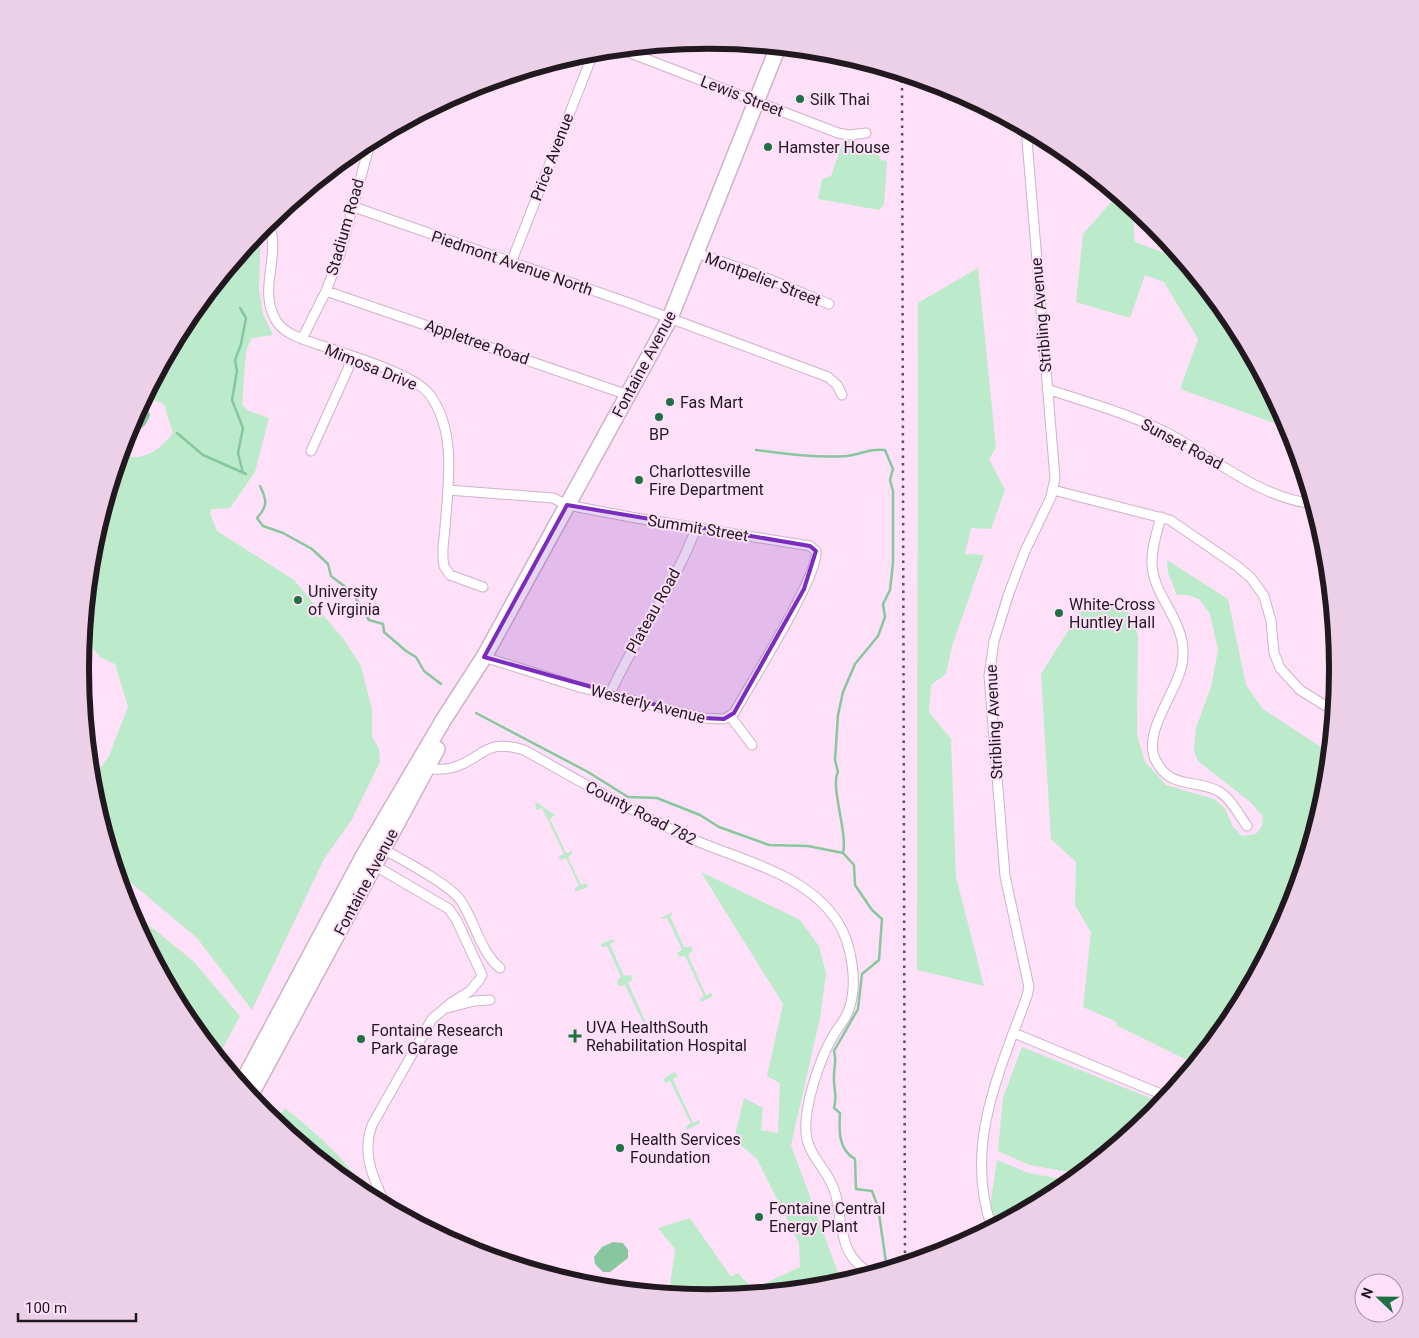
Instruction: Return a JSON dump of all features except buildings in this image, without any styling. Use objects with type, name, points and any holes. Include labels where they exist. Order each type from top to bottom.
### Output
[{"type":"main road","name":"Fontaine Avenue","points":[[254,1089],[427,769],[480,662],[670,318],[776,53]]},
{"type":"main road","name":"Fontaine Avenue","points":[[244,1079],[365,853],[480,662]]},
{"type":"street","name":"Lewis Street","points":[[632,54],[838,133],[849,135],[866,133]]},
{"type":"street","name":"Price Avenue","points":[[511,263],[590,61]]},
{"type":"street","name":"Stribling Avenue","points":[[991,1222],[982,1181],[990,1097],[1029,987],[1005,876],[989,676],[994,641],[1009,593],[1025,550],[1053,490],[1055,478],[1027,136]]},
{"type":"street","name":"Stadium Road","points":[[302,339],[326,291],[346,236],[368,151]]},
{"type":"street","name":"Piedmont Avenue North","points":[[354,207],[670,318],[828,377],[838,385],[842,395]]},
{"type":"street","name":"Mimosa Drive","points":[[270,231],[274,245],[268,285],[271,310],[281,327],[302,339],[351,356],[416,383],[426,390],[433,399],[443,420],[446,436],[448,490],[444,566],[450,575],[483,587]]},
{"type":"street","name":"Montpelier Street","points":[[697,253],[754,273],[829,304]]},
{"type":"street","name":"Appletree Road","points":[[326,291],[628,395]]},
{"type":"street","points":[[311,451],[348,369],[351,356]]},
{"type":"street","name":"Sunset Road","points":[[1047,389],[1153,426],[1262,488],[1290,500],[1307,503]]},
{"type":"street","points":[[448,490],[553,498],[567,504]]},
{"type":"street","points":[[1053,490],[1161,517],[1198,539],[1251,578],[1264,596],[1269,609],[1274,653],[1280,668],[1300,690],[1328,707]]},
{"type":"street","name":"Summit Street","points":[[567,504],[696,528],[810,546],[816,551],[816,561]]},
{"type":"street","points":[[1161,517],[1152,564],[1154,578],[1183,640],[1183,660],[1179,677],[1154,732],[1154,759],[1163,771],[1171,777],[1184,783],[1217,791],[1223,795],[1246,826]]},
{"type":"street","name":"Plateau Road","points":[[610,694],[631,650],[666,589],[696,528]]},
{"type":"street","name":"Westerly Avenue","points":[[480,662],[534,674],[703,718],[718,720],[730,716],[804,589],[816,561]]},
{"type":"street","points":[[730,716],[752,745]]},
{"type":"street","name":"County Road 782","points":[[427,769],[450,768],[494,746],[504,745],[524,750],[680,834],[755,864],[797,885],[823,904],[842,930],[850,960],[851,1000],[844,1020],[832,1038],[820,1065],[809,1102],[806,1131],[810,1148],[833,1185],[842,1239],[848,1252],[859,1266],[864,1269]]},
{"type":"street","points":[[381,1195],[369,1167],[368,1142],[370,1131],[432,1019],[470,991],[481,977],[457,920],[449,909],[373,867],[365,853],[383,849],[441,884],[460,898],[484,946],[500,968]]},
{"type":"street","points":[[444,1009],[474,1001],[490,1000]]},
{"type":"street","points":[[1014,1032],[1162,1093]]},
{"type":"highlighted area","points":[[567,505],[810,546],[816,551],[804,589],[734,713],[724,719],[703,718],[484,657]]},
{"type":"shaded area","points":[[844,139],[877,151],[881,160],[887,161],[884,205],[879,210],[818,199],[822,179],[831,176]]},
{"type":"shaded area","points":[[1112,201],[1119,204],[1133,216],[1135,242],[1172,256],[1202,291],[1247,359],[1280,425],[1180,389],[1198,339],[1164,282],[1145,275],[1130,318],[1076,302],[1083,234]]},
{"type":"shaded area","points":[[261,241],[259,290],[263,314],[273,335],[252,338],[246,351],[242,405],[249,411],[269,418],[255,472],[230,508],[212,509],[210,513],[217,531],[294,580],[345,641],[361,666],[372,710],[372,736],[379,749],[380,762],[351,821],[324,859],[252,1010],[197,938],[126,878],[110,830],[98,770],[109,756],[128,707],[115,664],[100,657],[90,645],[95,588],[101,548],[110,508],[127,457],[143,456],[156,450],[173,433],[164,404],[151,399],[172,359],[217,291]]},
{"type":"shaded area","points":[[978,268],[996,448],[989,459],[1005,490],[991,529],[971,528],[965,554],[984,555],[952,646],[946,674],[931,685],[929,712],[951,739],[956,877],[984,986],[917,970],[918,303]]},
{"type":"shaded area","points":[[147,408],[150,415],[144,426],[137,431]]},
{"type":"shaded area","points":[[1167,560],[1228,599],[1246,685],[1263,709],[1324,749],[1318,790],[1309,830],[1283,906],[1247,979],[1225,1014],[1190,1061],[1116,1025],[1117,1022],[1083,1007],[1091,932],[1075,905],[1076,862],[1051,839],[1041,674],[1083,607],[1125,605],[1138,635],[1137,735],[1145,762],[1166,785],[1214,799],[1225,808],[1233,827],[1242,836],[1256,834],[1262,826],[1263,816],[1249,801],[1198,761],[1194,751],[1196,728],[1211,687],[1218,650],[1210,614],[1199,599],[1188,595],[1177,595],[1168,573]]},
{"type":"shaded area","points":[[535,803],[538,803],[555,815],[550,819],[566,853],[572,851],[572,854],[568,857],[581,885],[586,883],[588,887],[575,892],[575,888],[579,886],[566,858],[560,860],[559,856],[564,854],[542,808],[536,810]]},
{"type":"shaded area","points":[[701,872],[800,920],[819,946],[826,974],[820,1018],[791,1145],[839,1275],[790,1284],[757,1287],[800,1267],[799,1243],[757,1159],[734,1139],[744,1098],[763,1108],[761,1130],[778,1133],[780,1083],[767,1076],[783,1004]]},
{"type":"shaded area","points":[[674,911],[670,916],[684,947],[691,947],[693,951],[688,955],[706,995],[711,993],[713,996],[701,1002],[699,1000],[704,996],[685,956],[679,957],[677,953],[682,949],[667,918],[661,918]]},
{"type":"shaded area","points":[[142,919],[193,961],[240,1016],[221,1052],[172,979]]},
{"type":"shaded area","points":[[612,939],[615,941],[610,944],[624,976],[631,975],[633,979],[628,983],[646,1023],[651,1021],[653,1024],[641,1030],[639,1028],[644,1024],[625,985],[618,986],[617,981],[621,977],[607,946],[601,947],[601,944]]},
{"type":"shaded area","points":[[1022,1047],[1155,1100],[1118,1135],[1071,1172],[1029,1165],[998,1151],[1003,1098]]},
{"type":"shaded area","points":[[674,1072],[678,1076],[673,1079],[693,1123],[699,1120],[700,1123],[687,1130],[686,1126],[691,1124],[670,1081],[665,1083],[663,1079]]},
{"type":"shaded area","points":[[285,1108],[321,1138],[358,1180],[332,1161],[280,1116]]},
{"type":"shaded area","points":[[997,1160],[1028,1173],[1062,1179],[1020,1206],[993,1220],[990,1206]]},
{"type":"shaded area","points":[[690,1218],[731,1277],[738,1273],[752,1288],[670,1288],[675,1249],[658,1228]]},
{"type":"shaded area","points":[[613,1242],[623,1243],[628,1250],[628,1258],[610,1272],[603,1272],[595,1264],[594,1257],[602,1247]]},
{"type":"waterway","points":[[240,308],[246,318],[241,344],[235,360],[237,371],[232,400],[243,428],[238,453],[243,473]]},
{"type":"waterway","points":[[177,433],[203,455],[246,474]]},
{"type":"waterway","points":[[756,450],[824,456],[847,456],[874,450],[885,450],[893,469],[890,480],[893,491],[893,563],[890,590],[883,604],[885,617],[878,636],[855,664],[843,692],[838,715],[835,760],[838,772],[836,788],[843,834],[843,853]]},
{"type":"waterway","points":[[260,486],[264,495],[265,506],[257,518],[263,526],[283,533],[312,549],[328,564],[331,576],[352,592],[369,620],[383,624],[384,632],[416,657],[424,671],[441,684]]},
{"type":"waterway","points":[[476,713],[588,772],[628,797],[657,798],[700,815],[719,827],[769,845],[808,846],[843,853],[854,865],[855,885],[872,910],[882,919],[879,960],[862,974],[858,1009],[834,1051],[836,1100],[834,1108],[840,1113],[840,1132],[845,1150],[855,1159],[856,1189],[872,1191],[878,1207],[886,1263]]},
{"type":"railway","points":[[902,80],[905,1257]]},
{"type":"place","name":"Silk Thai","points":[[800,99]]},
{"type":"place","name":"Hamster House","points":[[768,147]]},
{"type":"place","name":"Fas Mart","points":[[670,402]]},
{"type":"place","name":"BP","points":[[659,417]]},
{"type":"place","name":"Charlottesville Fire Department","points":[[639,480]]},
{"type":"place","name":"University of Virginia","points":[[298,600]]},
{"type":"place","name":"White-Cross Huntley Hall","points":[[1059,613]]},
{"type":"place","name":"UVA HealthSouth Rehabilitation Hospital","points":[[575,1036]]},
{"type":"place","name":"Fontaine Research Park Garage","points":[[361,1039]]},
{"type":"place","name":"Health Services Foundation","points":[[620,1148]]},
{"type":"place","name":"Fontaine Central Energy Plant","points":[[759,1217]]}]
